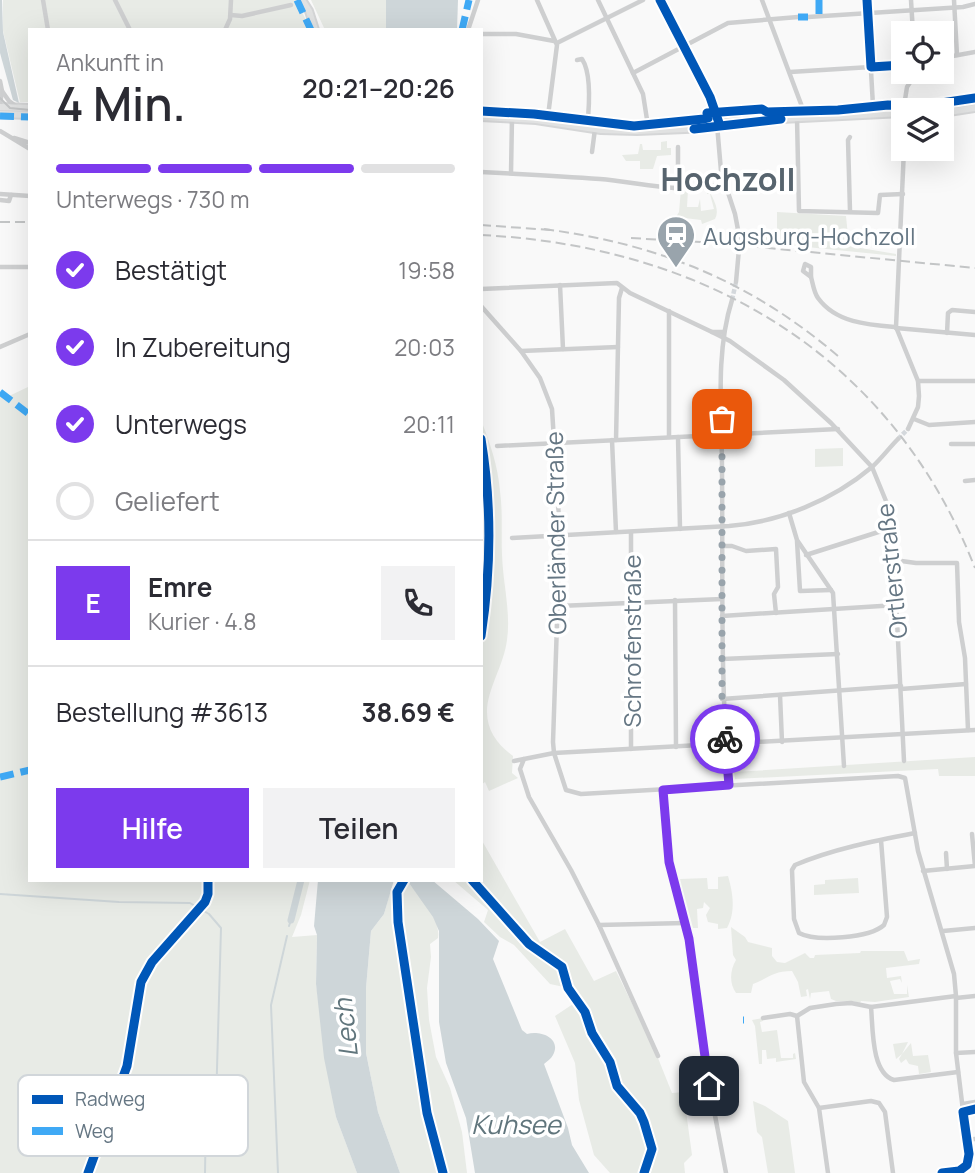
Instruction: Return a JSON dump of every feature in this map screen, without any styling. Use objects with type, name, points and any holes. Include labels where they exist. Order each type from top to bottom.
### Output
[{"type":"main road","points":[[302,0],[314,28]]},
{"type":"main road","points":[[954,101],[975,98]]},
{"type":"main road","points":[[0,106],[28,110]]},
{"type":"main road","points":[[483,111],[548,116],[591,125],[648,126],[737,113],[804,112],[873,106],[891,108]]},
{"type":"main road","points":[[0,114],[14,108]]},
{"type":"main road","points":[[954,111],[975,108]]},
{"type":"main road","points":[[483,117],[637,131],[891,111]]},
{"type":"street","points":[[43,0],[48,28]]},
{"type":"street","points":[[116,0],[129,28]]},
{"type":"street","points":[[226,28],[231,15],[231,0]]},
{"type":"street","points":[[469,28],[478,0]]},
{"type":"street","points":[[537,0],[556,42],[548,116]]},
{"type":"street","points":[[598,0],[643,94],[648,126]]},
{"type":"street","points":[[483,34],[516,34],[556,42],[643,0]]},
{"type":"street","points":[[660,0],[717,116],[723,183],[732,204],[739,235]]},
{"type":"street","points":[[762,0],[804,112]]},
{"type":"street","points":[[867,0],[873,106]]},
{"type":"street","points":[[911,0],[912,21]]},
{"type":"street","points":[[954,0],[957,55]]},
{"type":"street","points":[[808,17],[954,8],[975,4]]},
{"type":"street","points":[[231,15],[239,17],[291,5]]},
{"type":"street","points":[[633,73],[728,23],[798,17]]},
{"type":"street","points":[[954,56],[975,52]]},
{"type":"street","points":[[577,60],[579,58],[584,61],[587,69],[592,152]]},
{"type":"street","points":[[790,72],[891,66]]},
{"type":"street","points":[[0,81],[0,106]]},
{"type":"street","points":[[2,91],[14,108]]},
{"type":"street","points":[[511,173],[512,118]]},
{"type":"street","points":[[797,118],[799,211],[878,213],[880,195],[903,194]]},
{"type":"street","points":[[1,133],[28,148]]},
{"type":"street","points":[[850,137],[850,211]]},
{"type":"street","points":[[12,138],[28,142]]},
{"type":"street","points":[[678,147],[678,187]]},
{"type":"street","points":[[904,161],[896,327],[918,381],[918,407],[908,429]]},
{"type":"street","points":[[483,172],[678,187],[711,187],[723,183]]},
{"type":"street","points":[[0,194],[28,196]]},
{"type":"street","points":[[0,200],[9,201],[11,195]]},
{"type":"street","points":[[736,282],[739,249]]},
{"type":"street","points":[[0,267],[28,267]]},
{"type":"street","points":[[811,277],[817,297],[838,314],[865,324],[975,335]]},
{"type":"street","name":"Ortlerstraße","points":[[483,289],[617,283],[622,288],[723,338],[784,380],[838,429],[872,467],[883,492],[891,528],[904,761]]},
{"type":"street","points":[[560,285],[563,349]]},
{"type":"street","points":[[616,533],[614,440],[619,298],[622,288]]},
{"type":"street","points":[[729,785],[722,699],[721,435],[723,332],[732,300]]},
{"type":"street","name":"Oberländer Straße","points":[[483,308],[540,377],[552,409],[560,535],[554,753],[561,782],[566,790],[573,793],[663,790],[901,776],[908,784],[915,833]]},
{"type":"street","points":[[947,332],[948,313],[952,310],[975,312]]},
{"type":"street","points":[[669,311],[669,437]]},
{"type":"street","name":"Ortlerstraße","points":[[712,332],[723,332]]},
{"type":"street","points":[[0,347],[28,335]]},
{"type":"street","points":[[521,351],[618,347]]},
{"type":"street","points":[[918,381],[975,381]]},
{"type":"street","points":[[914,419],[929,425],[975,422]]},
{"type":"street","points":[[497,446],[838,429]]},
{"type":"street","points":[[678,437],[680,528]]},
{"type":"street","points":[[512,538],[757,522],[789,513],[836,492],[872,467],[898,439]]},
{"type":"street","points":[[951,444],[975,444]]},
{"type":"street","points":[[965,481],[975,480]]},
{"type":"street","points":[[789,513],[797,540],[831,590],[835,609],[844,766]]},
{"type":"street","points":[[806,555],[891,528]]},
{"type":"street","name":"Schrofenstraße","points":[[631,532],[631,749]]},
{"type":"street","points":[[797,540],[800,591],[831,590]]},
{"type":"street","points":[[723,546],[746,551],[776,549],[776,612]]},
{"type":"street","points":[[894,561],[957,563],[968,730]]},
{"type":"street","points":[[559,606],[722,599]]},
{"type":"street","points":[[675,600],[676,747]]},
{"type":"street","points":[[722,616],[897,605]]},
{"type":"street","points":[[722,659],[838,654]]},
{"type":"street","points":[[722,699],[966,684]]},
{"type":"street","points":[[780,695],[782,742]]},
{"type":"street","points":[[514,761],[554,753],[975,730]]},
{"type":"street","points":[[524,758],[520,769],[530,797],[599,925],[658,1056]]},
{"type":"street","points":[[663,790],[669,862],[685,923],[711,1095],[726,1173]]},
{"type":"street","points":[[881,840],[887,917],[882,928],[870,933],[812,938],[799,933],[794,919],[793,867],[832,852],[881,840],[915,833],[923,871],[952,962],[956,997],[956,1053],[969,1154],[967,1165],[963,1169],[942,1173]]},
{"type":"street","points":[[923,871],[975,866],[972,834]]},
{"type":"street","points":[[946,853],[947,869]]},
{"type":"street","points":[[599,925],[685,923]]},
{"type":"street","points":[[943,931],[975,928]]},
{"type":"street","points":[[763,1018],[790,1014],[797,1016],[810,1008],[836,1004],[851,1003],[871,1007],[975,996]]},
{"type":"street","points":[[871,1007],[878,1066],[885,1077],[894,1080],[958,1072]]},
{"type":"street","points":[[797,1016],[804,1082],[819,1108],[828,1173]]},
{"type":"street","points":[[956,1053],[975,1052]]},
{"type":"street","points":[[819,1108],[871,1101],[879,1103],[885,1112],[893,1173]]},
{"type":"street","points":[[963,1104],[975,1102]]},
{"type":"street","points":[[967,1140],[975,1139]]},
{"type":"shaded area","points":[[3,0],[296,0],[310,28],[28,28],[28,102],[20,102],[3,31]]},
{"type":"shaded area","points":[[311,0],[386,0],[386,28],[324,28]]},
{"type":"shaded area","points":[[667,141],[671,155],[657,156],[653,169],[640,169],[640,161],[626,161],[622,155],[638,154],[640,144],[643,150],[661,150],[661,142]]},
{"type":"shaded area","points":[[681,189],[688,190],[687,207],[698,207],[700,199],[701,211],[714,209],[710,194],[707,194],[707,191],[710,192],[717,209],[715,219],[702,224],[701,220],[676,217]]},
{"type":"shaded area","points":[[777,212],[846,216],[849,246],[896,256],[727,239],[727,235],[741,236],[747,231],[777,235]]},
{"type":"shaded area","points":[[28,387],[28,882],[309,882],[292,937],[317,935],[316,984],[336,1117],[357,1173],[0,1173],[0,392],[7,397]]},
{"type":"shaded area","points":[[483,426],[499,482],[508,619],[505,649],[487,712],[494,737],[513,756],[512,773],[518,778],[489,791],[485,782],[483,784]]},
{"type":"shaded area","points":[[843,448],[843,466],[815,467],[815,449]]},
{"type":"shaded area","points":[[975,757],[975,776],[939,776],[938,769],[735,779],[734,772]]},
{"type":"shaded area","points":[[483,842],[540,942],[565,929],[594,981],[616,971],[654,1048],[672,1093],[708,1090],[708,1098],[685,1104],[692,1155],[684,1163],[685,1173],[610,1173],[594,1155],[579,1100],[575,1063],[555,1016],[576,1002],[564,987],[550,984],[514,945],[500,937],[484,922],[488,910],[455,882],[483,882]]},
{"type":"shaded area","points":[[728,876],[733,902],[732,916],[727,928],[718,929],[718,924],[708,922],[706,915],[710,908],[704,902],[703,908],[697,909],[698,928],[693,928],[680,879],[707,878],[708,889],[718,889],[718,877]]},
{"type":"shaded area","points":[[858,878],[859,893],[814,895],[814,885],[825,884],[825,880]]},
{"type":"shaded area","points":[[409,883],[429,909],[438,931],[438,938],[430,944],[427,988],[429,1020],[436,1057],[450,1088],[462,1132],[467,1173],[400,1173],[378,1112],[366,1053],[366,988],[371,931],[384,914],[391,889],[404,888]]},
{"type":"shaded area","points":[[731,927],[748,942],[772,948],[772,956],[777,962],[785,963],[805,953],[814,958],[815,955],[861,951],[904,951],[908,961],[920,959],[919,964],[886,968],[887,978],[901,976],[902,983],[900,979],[890,981],[894,994],[907,994],[907,985],[909,997],[860,1003],[836,1001],[831,999],[829,991],[811,993],[810,999],[808,989],[807,996],[801,997],[792,971],[776,974],[753,984],[751,993],[736,993],[731,981],[736,960],[733,955]]},
{"type":"shaded area","points":[[763,1018],[760,1022],[762,1032],[777,1030],[781,1058],[793,1058],[795,1053],[796,1059],[776,1062],[776,1058],[767,1059],[766,1050],[762,1050],[762,1064],[759,1064],[752,1020]]},
{"type":"shaded area","points":[[908,1042],[896,1059],[893,1044]]},
{"type":"shaded area","points":[[911,1043],[913,1056],[928,1055],[931,1072],[919,1074],[918,1066],[909,1064],[906,1059],[901,1063],[899,1059]]},
{"type":"shaded area","points":[[753,1101],[788,1121],[795,1173],[768,1173],[762,1137],[757,1132]]},
{"type":"water","points":[[0,0],[3,32],[19,103],[13,100],[0,53]]},
{"type":"water","points":[[386,0],[458,0],[457,28],[386,28]]},
{"type":"water","name":"Lech","points":[[318,882],[393,882],[384,914],[371,931],[366,988],[366,1053],[378,1112],[400,1173],[357,1173],[336,1117],[324,1058],[316,984],[317,935],[314,926]]},
{"type":"water","name":"Kuhsee","points":[[434,882],[499,941],[493,959],[522,1030],[527,1034],[543,1034],[555,1044],[553,1055],[544,1064],[572,1145],[589,1173],[475,1173],[466,1118],[446,1063],[439,1022],[439,931],[433,917],[409,883]]},
{"type":"waterway","points":[[291,920],[300,882]]},
{"type":"waterway","points":[[0,894],[119,902],[190,903],[209,914],[221,928],[217,1075]]},
{"type":"waterway","points":[[289,926],[291,920]]},
{"type":"waterway","points":[[278,1173],[271,1005],[287,936]]},
{"type":"waterway","points":[[205,1156],[205,1173]]},
{"type":"tunnel","points":[[739,235],[739,249]]},
{"type":"tunnel","points":[[732,300],[736,282]]},
{"type":"tunnel","points":[[898,439],[908,429]]},
{"type":"tram line","points":[[0,98],[10,108],[28,110]]},
{"type":"tram line","points":[[483,113],[651,128],[881,108],[924,109],[975,102]]},
{"type":"railway","points":[[0,222],[28,222]]},
{"type":"railway","points":[[483,225],[551,230]]},
{"type":"railway","points":[[544,229],[626,245],[701,270],[771,307],[838,356]]},
{"type":"railway","points":[[483,235],[563,244],[640,262],[713,289],[780,325],[841,371],[894,427],[939,493],[975,568]]},
{"type":"railway","points":[[631,238],[716,243],[975,268]]},
{"type":"marked path","points":[[297,0],[310,28]]},
{"type":"marked path","points":[[462,28],[469,0]]},
{"type":"marked path","points":[[819,0],[819,16]]},
{"type":"marked path","points":[[798,17],[808,17]]},
{"type":"marked path","points":[[0,116],[28,117]]},
{"type":"marked path","points":[[0,392],[28,413]]},
{"type":"marked path","points":[[0,777],[28,770]]},
{"type":"cycle path","points":[[660,0],[710,97],[719,123]]},
{"type":"cycle path","points":[[867,0],[871,67],[891,66]]},
{"type":"cycle path","points":[[483,111],[534,114],[634,126],[704,119],[708,118],[707,113],[762,109],[767,112],[838,110],[888,105],[921,106],[975,98]]},
{"type":"cycle path","points":[[694,129],[781,119]]},
{"type":"cycle path","points":[[483,452],[489,538],[483,620]]},
{"type":"cycle path","points":[[124,1075],[141,982],[152,962],[205,902],[208,882]]},
{"type":"cycle path","points":[[403,882],[397,892],[398,922],[427,1113],[443,1173]]},
{"type":"cycle path","points":[[474,882],[529,944],[562,967],[568,988],[585,1012],[592,1033],[610,1062],[617,1086],[640,1113],[644,1122],[652,1149],[644,1173]]},
{"type":"cycle path","points":[[942,1173],[959,1171],[967,1165],[969,1154],[963,1112],[975,1109]]},
{"type":"cycle path","points":[[88,1173],[94,1156]]},
{"type":"way so far","points":[[722,419],[722,699],[725,739]]},
{"type":"place","name":"Augsburg-Hochzoll","points":[[676,269]]},
{"type":"district","name":"Hochzoll","points":[[728,179]]},
{"type":"route","points":[[709,1086],[689,939],[669,862],[663,790],[729,785],[725,739]]}]
